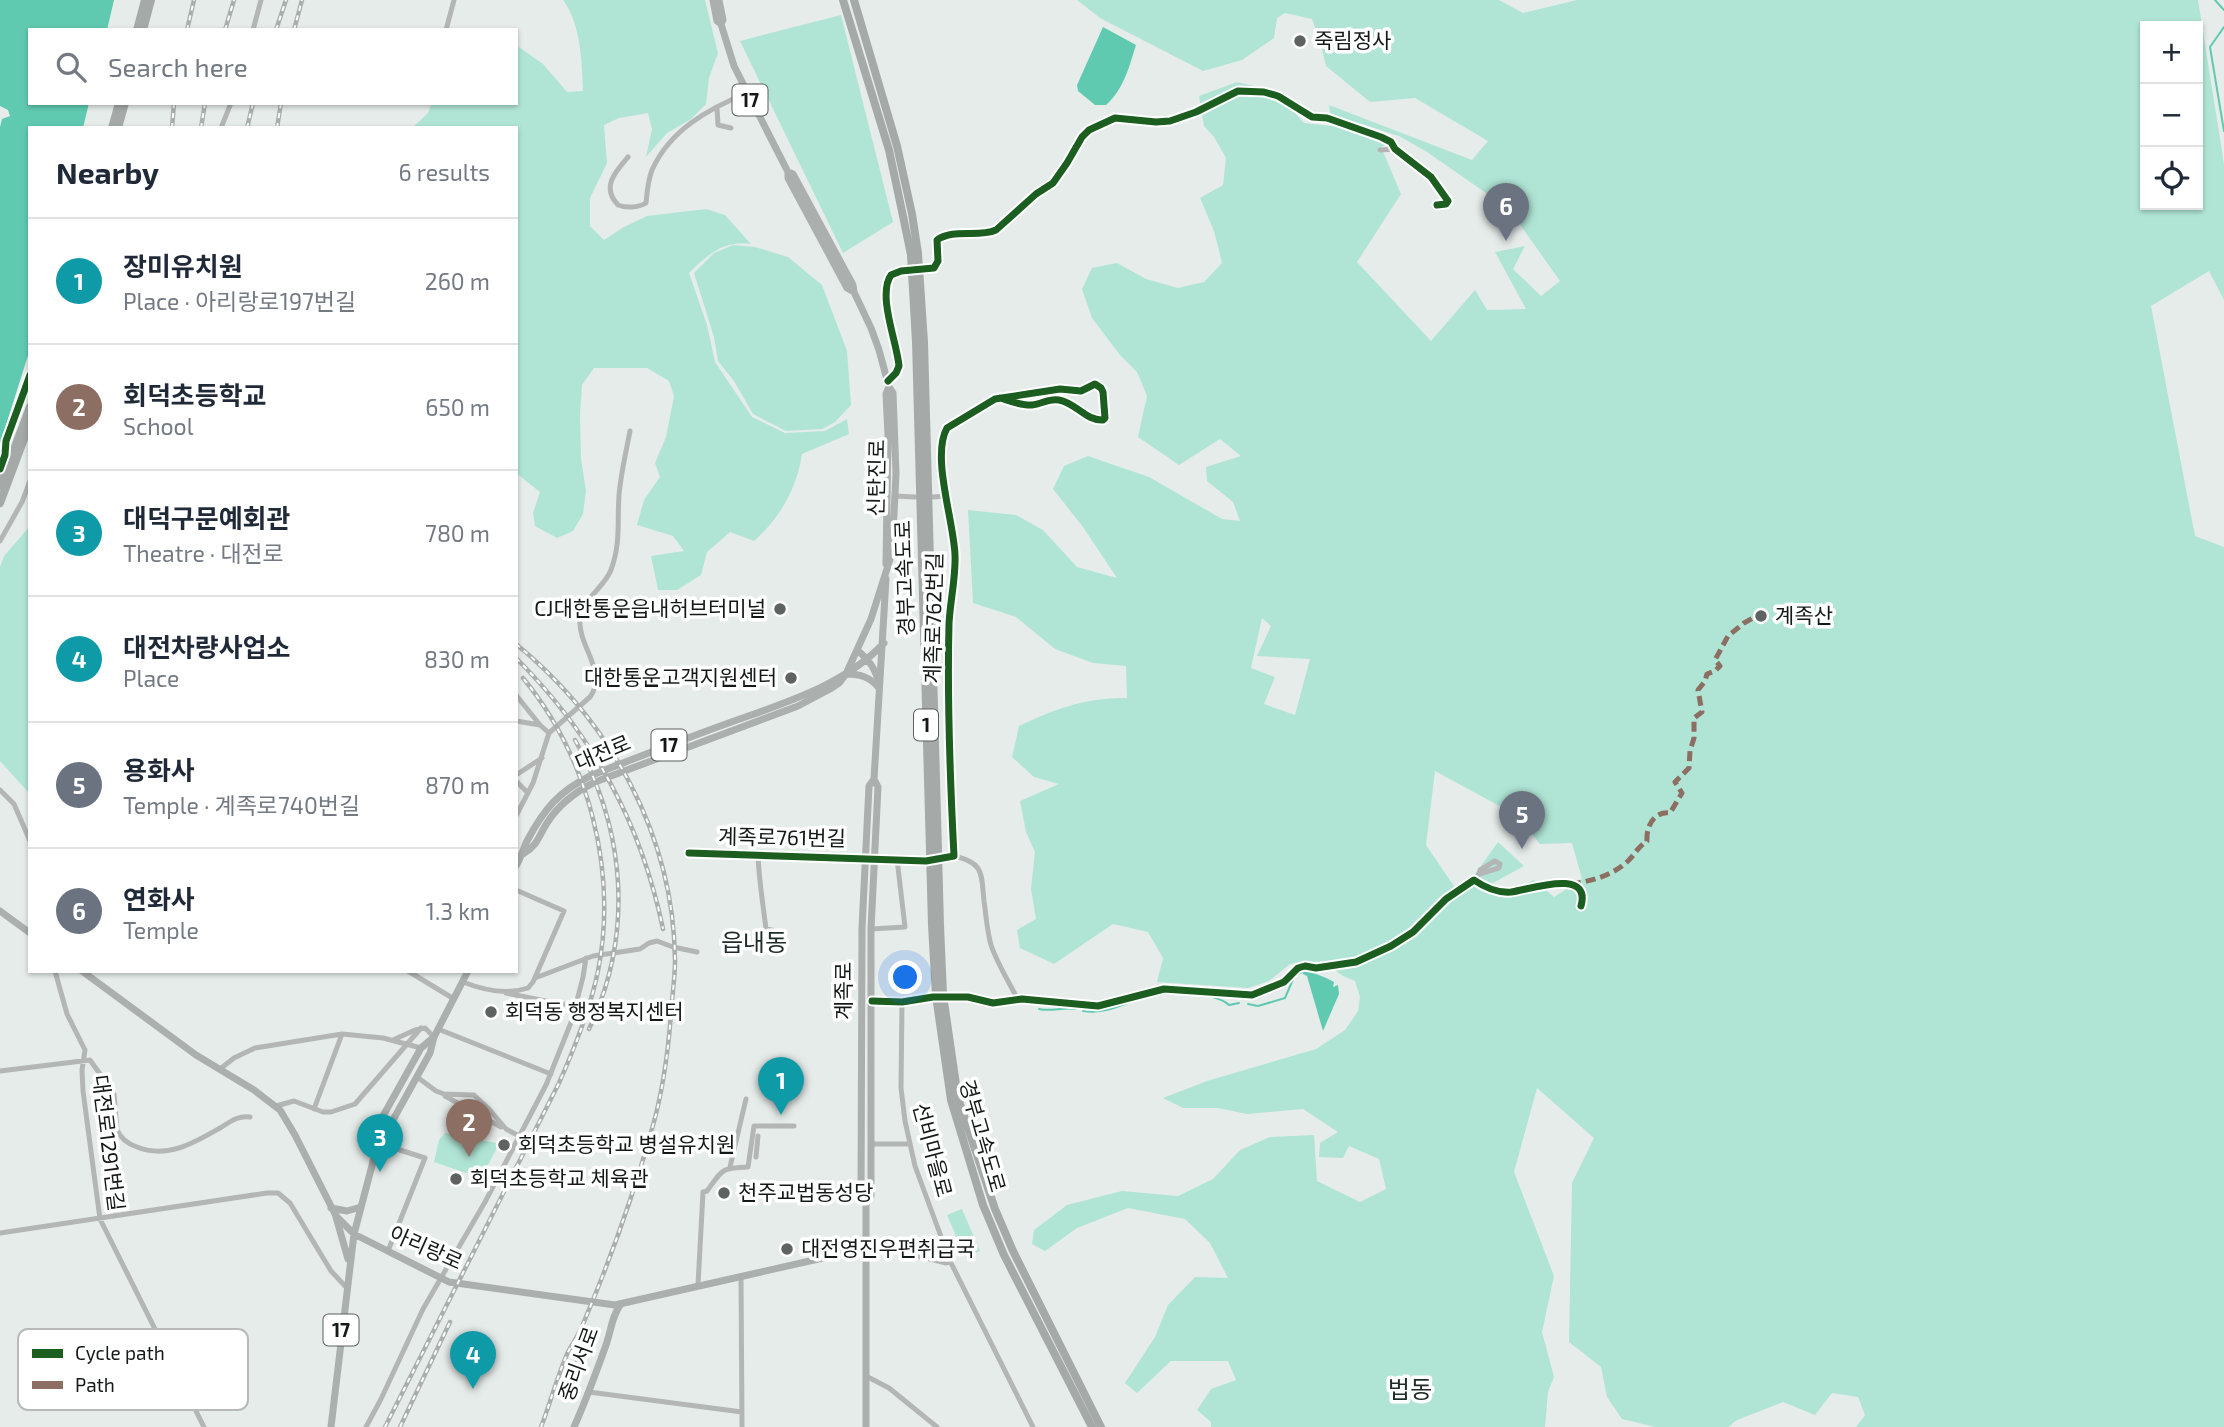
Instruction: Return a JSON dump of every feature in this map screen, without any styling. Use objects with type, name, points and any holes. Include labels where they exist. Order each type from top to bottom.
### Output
[{"type":"highway","points":[[138,28],[145,0]]},
{"type":"highway","points":[[144,28],[151,0]]},
{"type":"highway","name":"경부고속도로","points":[[844,0],[889,150],[911,255],[916,342],[932,925],[936,996],[951,1100],[983,1205],[1004,1255],[1092,1427]]},
{"type":"highway","name":"경부고속도로","points":[[854,0],[897,146],[918,253],[924,342],[940,936],[943,995],[958,1098],[995,1209],[1013,1251],[1101,1427]]},
{"type":"highway","points":[[112,126],[118,105]]},
{"type":"highway","points":[[119,126],[124,105]]},
{"type":"highway","points":[[0,486],[28,412]]},
{"type":"highway","points":[[0,503],[28,428]]},
{"type":"main road","name":"신탄진로","points":[[713,0],[717,21],[721,24],[734,66],[788,172],[788,178],[848,288],[854,292],[871,328],[893,393],[896,436],[895,496],[891,553],[887,569]]},
{"type":"main road","name":"신탄진로","points":[[719,0],[723,20],[721,24]]},
{"type":"main road","name":"신탄진로","points":[[884,643],[888,384]]},
{"type":"main road","points":[[881,691],[868,678],[846,674],[871,619],[887,569]]},
{"type":"main road","name":"대전로","points":[[520,852],[534,848],[547,823],[577,791],[798,706],[830,690],[846,674],[868,660],[884,643]]},
{"type":"main road","name":"계족로","points":[[866,1204],[871,1196],[872,929],[877,787],[874,779],[884,643]]},
{"type":"main road","points":[[857,650],[876,672],[881,691]]},
{"type":"main road","name":"계족로","points":[[866,1427],[867,1248],[866,1204],[861,1195],[862,928],[869,786],[874,779]]},
{"type":"main road","points":[[0,911],[28,932]]},
{"type":"main road","name":"아리랑로","points":[[85,973],[196,1055],[275,1107],[286,1119],[331,1208],[354,1234],[449,1282],[622,1304],[867,1248]]},
{"type":"main road","name":"17","points":[[379,1139],[388,1129],[430,1053],[436,1033],[467,973]]},
{"type":"main road","name":"17","points":[[331,1427],[349,1263],[379,1139],[378,1125],[421,1048],[436,1033]]},
{"type":"main road","points":[[331,1208],[347,1211],[361,1208]]},
{"type":"main road","points":[[336,1216],[349,1263]]},
{"type":"main road","name":"중리서로","points":[[607,1304],[614,1313]]},
{"type":"main road","name":"중리서로","points":[[574,1427],[589,1392],[614,1313],[622,1304]]},
{"type":"street","points":[[254,28],[261,0]]},
{"type":"street","points":[[447,28],[454,0]]},
{"type":"street","points":[[888,384],[896,373],[899,362],[887,305],[886,283],[891,275],[937,265],[936,246],[940,237],[990,233],[996,230],[1035,194],[1053,183],[1089,130],[1115,118],[1170,121],[1196,112],[1238,91],[1264,92],[1278,96],[1312,117],[1328,118],[1367,130],[1391,142],[1395,149],[1418,165],[1437,184],[1448,201],[1446,204],[1437,205]]},
{"type":"street","points":[[628,157],[611,179],[610,193],[618,205],[641,206],[646,203],[652,170],[669,141],[701,115],[747,93]]},
{"type":"street","points":[[222,126],[230,105]]},
{"type":"street","points":[[717,108],[718,125],[731,128]]},
{"type":"street","points":[[1380,150],[1395,149]]},
{"type":"street","name":"계족로762번길","points":[[954,856],[949,749],[949,627],[955,555],[942,449],[944,434],[947,428],[985,403],[1000,398],[1060,389],[1081,391],[1095,384],[1103,392],[1105,418],[1094,420],[1060,400],[1051,399],[1032,405],[1000,398]]},
{"type":"street","points":[[518,812],[542,758],[549,733],[590,697],[597,684],[581,630],[580,615],[607,579],[614,561],[619,540],[620,484],[630,431]]},
{"type":"street","points":[[0,541],[28,486]]},
{"type":"street","points":[[895,496],[915,497]]},
{"type":"street","points":[[933,497],[947,496]]},
{"type":"street","points":[[518,698],[549,733]]},
{"type":"street","points":[[518,721],[540,725]]},
{"type":"street","points":[[518,774],[542,758]]},
{"type":"street","points":[[518,783],[528,793]]},
{"type":"street","points":[[0,790],[14,804],[28,837]]},
{"type":"street","name":"계족로761번길","points":[[689,853],[875,858]]},
{"type":"street","points":[[758,855],[759,889],[766,929],[772,930]]},
{"type":"street","points":[[939,859],[954,856],[966,859],[975,864],[983,877],[991,945],[1018,1000]]},
{"type":"street","points":[[875,858],[926,861]]},
{"type":"street","points":[[872,929],[905,927],[897,859]]},
{"type":"street","points":[[946,997],[968,997],[993,1003],[1018,1000],[1098,1006],[1164,989],[1252,995],[1284,982],[1298,968],[1356,962],[1391,946],[1413,932],[1446,899],[1474,880],[1479,872]]},
{"type":"street","points":[[1474,880],[1484,886],[1510,892],[1542,885],[1565,884],[1581,891],[1581,906]]},
{"type":"street","points":[[503,991],[528,988],[535,978],[564,911],[518,891]]},
{"type":"street","points":[[535,978],[586,958],[640,949],[657,941],[697,951]]},
{"type":"street","points":[[366,1427],[423,1309],[521,1137],[551,1074],[576,1005],[586,958]]},
{"type":"street","name":"대전로1291번길","points":[[56,973],[67,1014],[85,1050],[82,1061],[83,1090],[100,1219],[155,1329]]},
{"type":"street","points":[[413,973],[454,999]]},
{"type":"street","points":[[463,982],[523,997],[576,1005]]},
{"type":"street","points":[[872,1001],[901,1002],[933,997]]},
{"type":"street","name":"선비마을로","points":[[901,1002],[901,1087],[915,1166],[950,1261],[1033,1427]]},
{"type":"street","points":[[393,1041],[421,1028],[551,1074]]},
{"type":"street","points":[[275,1107],[294,1101],[331,1112],[355,1104],[421,1028]]},
{"type":"street","points":[[314,1109],[342,1034]]},
{"type":"street","points":[[220,1069],[234,1058],[255,1048],[342,1034],[360,1035],[421,1048]]},
{"type":"street","points":[[0,1071],[90,1060],[114,1094],[119,1135],[128,1143],[145,1150],[157,1152],[192,1144],[240,1116],[250,1117]]},
{"type":"street","points":[[417,1077],[436,1091],[521,1137]]},
{"type":"street","points":[[436,1091],[453,1095],[474,1095],[506,1129]]},
{"type":"street","points":[[730,1167],[746,1099]]},
{"type":"street","points":[[698,1285],[703,1192],[707,1191],[720,1172],[730,1167],[748,1167],[754,1126],[794,1126]]},
{"type":"street","points":[[756,1157],[758,1136]]},
{"type":"street","points":[[379,1139],[425,1158],[388,1251]]},
{"type":"street","points":[[871,1144],[910,1144]]},
{"type":"street","points":[[0,1233],[278,1193],[290,1203],[331,1271],[346,1287]]},
{"type":"street","points":[[867,1248],[878,1246],[946,1263],[950,1261]]},
{"type":"street","points":[[741,1276],[743,1427]]},
{"type":"street","points":[[866,1376],[889,1388],[937,1427]]},
{"type":"street","points":[[589,1392],[742,1412]]},
{"type":"street","name":"대전로1291번길","points":[[196,1410],[204,1427]]},
{"type":"shaded area","points":[[0,0],[114,0],[107,28],[28,28],[28,105],[89,105],[83,126],[28,126],[28,355],[0,444],[0,127],[2,119],[10,116],[8,110],[0,106]]},
{"type":"shaded area","points":[[563,0],[705,0],[718,53],[709,78],[706,104],[691,119],[667,133],[646,157],[652,129],[648,113],[619,118],[604,125],[607,163],[590,198],[590,226],[604,240],[647,216],[706,209],[725,215],[751,244],[732,244],[717,250],[689,273],[707,325],[715,362],[752,417],[785,433],[825,431],[847,419],[849,434],[802,454],[796,479],[786,502],[763,532],[754,541],[730,532],[707,552],[701,575],[677,590],[658,590],[651,556],[684,551],[673,536],[637,525],[644,500],[660,477],[655,463],[666,437],[674,396],[669,381],[647,368],[594,368],[582,385],[581,459],[586,491],[583,514],[573,531],[557,538],[535,526],[533,513],[540,492],[518,475],[518,126],[414,126],[428,113],[431,105],[518,105],[518,46],[543,64],[567,92],[583,91],[577,32]]},
{"type":"shaded area","points":[[1077,0],[1499,0],[1523,13],[1577,0],[2198,0],[2201,21],[2140,21],[2140,210],[2203,210],[2203,32],[2224,164],[2224,300],[2209,271],[2151,306],[2195,536],[2224,547],[2224,1427],[1856,1427],[1865,1415],[1858,1397],[1832,1393],[1815,1415],[1783,1402],[1737,1420],[1728,1427],[1655,1427],[1622,1419],[1607,1397],[1601,1367],[1569,1342],[1572,1183],[1594,1138],[1537,1088],[1514,1172],[1554,1276],[1542,1332],[1554,1377],[1548,1392],[1545,1427],[1211,1427],[1211,1422],[1197,1410],[1211,1389],[1236,1380],[1228,1361],[1171,1361],[1137,1393],[1125,1383],[1155,1337],[1168,1305],[1195,1277],[1228,1278],[1210,1243],[1185,1219],[1128,1208],[1077,1228],[1045,1251],[1032,1244],[1034,1230],[1067,1205],[1122,1191],[1178,1196],[1213,1179],[1240,1150],[1270,1137],[1314,1135],[1317,1181],[1360,1202],[1386,1189],[1379,1159],[1349,1146],[1343,1158],[1319,1157],[1320,1143],[1338,1132],[1303,1109],[1247,1114],[1218,1108],[1183,1108],[1163,1098],[1207,1081],[1316,1049],[1345,1030],[1358,1011],[1360,997],[1355,981],[1322,961],[1290,964],[1269,981],[1248,988],[1157,982],[1163,958],[1148,932],[1113,924],[1054,964],[1020,948],[1017,930],[1036,919],[1031,889],[1035,852],[1026,832],[1020,801],[1059,784],[1034,777],[1012,757],[1019,726],[1072,705],[1127,698],[1126,666],[1093,663],[1055,649],[1016,617],[973,603],[968,510],[1016,515],[1043,530],[1077,567],[1117,578],[1083,527],[1053,489],[1064,466],[1088,456],[1149,477],[1222,519],[1240,521],[1233,502],[1207,481],[1206,467],[1241,456],[1220,439],[1179,465],[1138,437],[1147,396],[1137,372],[1120,355],[1092,318],[1082,289],[1092,268],[1117,263],[1146,279],[1178,288],[1204,282],[1222,263],[1214,231],[1200,198],[1223,185],[1226,158],[1204,126],[1199,96],[1237,82],[1275,91],[1304,123],[1331,126],[1333,120],[1361,127],[1394,142],[1381,147],[1401,194],[1357,262],[1431,341],[1475,290],[1487,310],[1526,309],[1495,252],[1525,246],[1513,269],[1541,296],[1560,281],[1509,209],[1427,152],[1399,136],[1330,114],[1329,105],[1472,160],[1488,141],[1415,98],[1370,102],[1326,66],[1312,19],[1285,13],[1277,18],[1274,38],[1242,60],[1203,71],[1100,18]],"holes":[[[1262,618],[1271,626],[1257,656],[1310,659],[1295,715],[1264,704],[1275,677],[1251,668]],[[1435,771],[1516,815],[1540,844],[1572,843],[1582,879],[1554,897],[1534,880],[1498,895],[1480,890],[1524,866],[1498,842],[1460,895],[1426,845]]]},
{"type":"shaded area","points":[[841,15],[893,222],[843,253],[740,41]]},
{"type":"shaded area","points":[[1103,27],[1136,45],[1117,92],[1106,105],[1095,105],[1078,91],[1077,85]]},
{"type":"shaded area","points":[[733,245],[755,247],[788,257],[822,285],[847,351],[851,405],[835,422],[822,429],[786,431],[753,414],[734,381],[718,361],[714,337],[694,273],[714,253]]},
{"type":"shaded area","points":[[28,528],[28,792],[0,761],[0,567],[4,556]]},
{"type":"shaded area","points":[[1302,970],[1334,982],[1333,987],[1338,985],[1339,994],[1323,1031],[1307,976]]},
{"type":"shaded area","points":[[445,1133],[497,1143],[498,1146],[481,1178],[434,1162],[439,1140]]},
{"type":"shaded area","points":[[962,1209],[980,1251],[965,1257],[947,1215]]},
{"type":"waterway","points":[[2215,0],[2224,10]]},
{"type":"waterway","points":[[2224,27],[2210,47],[2224,131]]},
{"type":"waterway","points":[[1248,1004],[1258,1006],[1285,998],[1294,977],[1302,972]]},
{"type":"waterway","points":[[1083,1011],[1101,1011],[1144,997],[1171,993],[1204,995],[1229,1005],[1239,1003]]},
{"type":"waterway","points":[[1039,1009],[1075,1009]]},
{"type":"railway","points":[[187,28],[194,0]]},
{"type":"railway","points":[[226,28],[234,0]]},
{"type":"railway","points":[[277,28],[286,0]]},
{"type":"railway","points":[[295,28],[302,0]]},
{"type":"railway","points":[[172,126],[174,105]]},
{"type":"railway","points":[[201,126],[205,105]]},
{"type":"railway","points":[[247,126],[253,105]]},
{"type":"railway","points":[[277,126],[281,105]]},
{"type":"railway","points":[[518,646],[581,709],[608,746],[631,785],[649,826],[663,870],[672,915],[675,961],[667,1058],[652,1129],[612,1252],[581,1328],[564,1361],[541,1427]]},
{"type":"railway","points":[[518,660],[568,718],[610,783],[642,853],[663,929]]},
{"type":"railway","points":[[385,1427],[559,1083],[582,1028],[598,971],[604,894],[592,816],[581,779],[565,743],[546,709],[523,678]]},
{"type":"railway","points":[[575,740],[592,774],[605,810],[614,846],[618,883],[618,920],[613,957],[589,1029]]},
{"type":"railway","points":[[400,1427],[450,1322]]},
{"type":"railway","points":[[564,1395],[590,1330]]},
{"type":"marked path","points":[[1571,884],[1601,877],[1622,866],[1647,841],[1648,830],[1655,817],[1670,813],[1682,793],[1675,782],[1689,768],[1694,718],[1702,712],[1698,690],[1707,674],[1720,666],[1715,660],[1728,636],[1762,613]]},
{"type":"cycle path","points":[[888,381],[899,366],[887,306],[887,284],[891,275],[901,271],[934,268],[938,261],[937,240],[944,236],[996,230],[1036,194],[1053,183],[1089,130],[1115,118],[1170,121],[1196,112],[1238,91],[1264,92],[1278,96],[1312,117],[1327,118],[1391,142],[1395,149],[1431,177],[1448,201],[1446,204],[1437,205]]},
{"type":"cycle path","points":[[0,469],[6,441],[28,380]]},
{"type":"cycle path","points":[[689,853],[926,861],[954,856],[948,682],[949,624],[955,555],[941,455],[947,428],[995,399],[1060,389],[1081,391],[1095,384],[1103,392],[1105,418],[1091,418],[1059,400],[1028,405],[1016,403],[1012,402],[1004,399],[1000,398]]},
{"type":"cycle path","points":[[872,1001],[902,1002],[933,997],[968,997],[993,1003],[1022,999],[1098,1006],[1164,989],[1252,995],[1284,982],[1298,968],[1356,962],[1391,946],[1413,932],[1446,899],[1474,880],[1491,889],[1506,892],[1568,884],[1577,887],[1582,894],[1581,906]]},
{"type":"place","name":"죽림정사","points":[[1300,41]]},
{"type":"place","name":"연화사","points":[[1506,241]]},
{"type":"place","name":"CJ대한통운읍내허브터미널","points":[[780,609]]},
{"type":"place","name":"계족산","points":[[1761,616]]},
{"type":"place","name":"대한통운고객지원센터","points":[[791,678]]},
{"type":"place","name":"용화사","points":[[1522,849]]},
{"type":"place","name":"회덕동 행정복지센터","points":[[491,1012]]},
{"type":"place","name":"장미유치원","points":[[781,1115]]},
{"type":"place","name":"회덕초등학교 병설유치원","points":[[504,1145]]},
{"type":"place","name":"회덕초등학교","points":[[469,1157]]},
{"type":"place","name":"대덕구문예회관","points":[[380,1172]]},
{"type":"place","name":"회덕초등학교 체육관","points":[[456,1179]]},
{"type":"place","name":"천주교법동성당","points":[[724,1193]]},
{"type":"place","name":"대전영진우편취급국","points":[[787,1249]]},
{"type":"place","name":"대전차량사업소","points":[[473,1389]]},
{"type":"district","name":"읍내동","points":[[754,943]]},
{"type":"district","name":"법동","points":[[1410,1390]]}]
